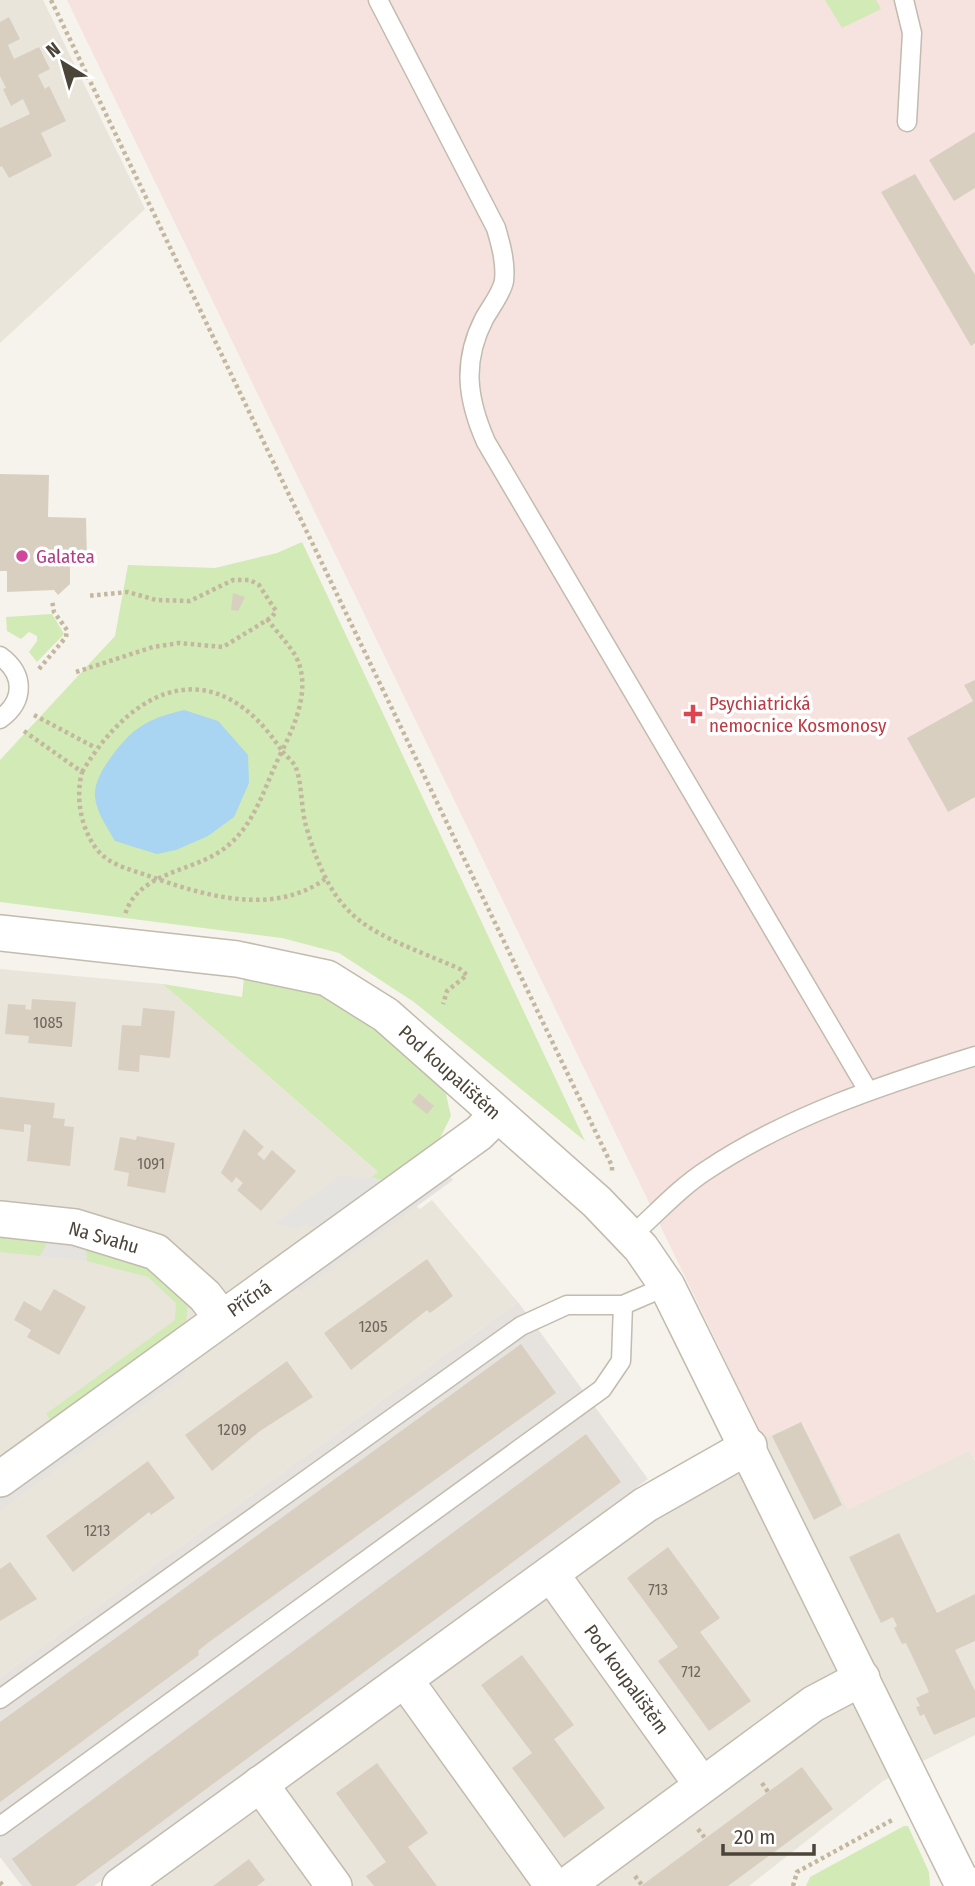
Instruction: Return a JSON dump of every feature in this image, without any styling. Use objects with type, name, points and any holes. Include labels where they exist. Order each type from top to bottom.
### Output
[{"type":"street","name":"Pod koupalištěm","points":[[0,933],[237,960],[327,978],[386,1015],[597,1202],[630,1237],[667,1286],[749,1446],[959,1877],[968,1886]]},
{"type":"street","name":"Příčná","points":[[0,1479],[479,1133],[497,1115]]},
{"type":"street","name":"Na Svahu","points":[[0,1219],[75,1227],[156,1252],[205,1296],[222,1318]]},
{"type":"street","points":[[120,1886],[645,1505],[749,1446]]},
{"type":"street","name":"Pod koupalištěm","points":[[551,1574],[702,1785]]},
{"type":"street","points":[[565,1886],[813,1704],[862,1678]]},
{"type":"street","points":[[405,1680],[553,1886]]},
{"type":"street","points":[[260,1784],[334,1886]]},
{"type":"lane","points":[[378,0],[496,228],[503,255],[504,283],[474,338],[468,364],[473,414],[493,454],[867,1089]]},
{"type":"lane","points":[[904,0],[912,33],[907,122]]},
{"type":"lane","points":[[0,656],[17,674],[20,687],[11,711],[0,719]]},
{"type":"lane","points":[[630,1237],[705,1171],[867,1089],[975,1056]]},
{"type":"lane","points":[[0,1699],[521,1326],[567,1305],[623,1305],[667,1286]]},
{"type":"lane","points":[[0,1826],[602,1388],[621,1361],[623,1305]]},
{"type":"path","points":[[51,0],[612,1166],[612,1179],[597,1202]]},
{"type":"path","points":[[76,672],[153,647],[179,643],[223,647],[267,620],[276,611],[259,585],[250,580],[233,580],[190,601],[156,600],[128,592],[87,596]]},
{"type":"path","points":[[31,662],[37,671],[66,637],[67,630],[54,612],[52,600]]},
{"type":"path","points":[[124,923],[129,904],[155,878],[195,865],[218,853],[237,837],[256,812],[298,717],[301,698],[300,666],[287,643],[267,620]]},
{"type":"path","points":[[324,879],[296,894],[240,899],[197,893],[111,862],[92,843],[81,814],[79,793],[82,772],[96,748],[142,704],[182,690],[200,688],[230,698],[266,726],[296,767],[306,825],[324,879],[341,905],[396,944],[460,968],[467,975],[447,991],[443,1004]]},
{"type":"path","points":[[33,715],[96,748]]},
{"type":"path","points":[[20,728],[82,772]]},
{"type":"path","points":[[793,1886],[797,1872],[923,1803]]},
{"type":"shaded area","points":[[0,0],[43,0],[145,209],[0,343]]},
{"type":"shaded area","name":"Psychiatrická nemocnice Kosmonosy","points":[[67,0],[975,0],[975,1460],[970,1450],[848,1509],[801,1422],[763,1438]]},
{"type":"shaded area","points":[[0,969],[163,984],[379,1173],[372,1178],[384,1180],[420,1209],[432,1200],[518,1302],[0,1677]]},
{"type":"shaded area","points":[[448,1174],[453,1180],[300,1291],[295,1285]]},
{"type":"shaded area","points":[[341,1175],[384,1180],[319,1229],[305,1225],[297,1229],[274,1224]]},
{"type":"shaded area","points":[[6,1231],[85,1242],[87,1261],[40,1256],[48,1242],[6,1237]]},
{"type":"shaded area","points":[[518,1302],[648,1479],[94,1886],[22,1886],[0,1857],[0,1677]]},
{"type":"shaded area","points":[[181,1367],[186,1374],[0,1510],[0,1499]]},
{"type":"shaded area","points":[[801,1422],[848,1509],[970,1450],[975,1461],[975,1735],[883,1781],[749,1886],[146,1886],[763,1438]]},
{"type":"green space","points":[[825,0],[876,0],[881,9],[842,28]]},
{"type":"green space","points":[[302,542],[585,1141],[414,1002],[339,953],[282,938],[0,902],[0,760],[115,636],[128,565],[215,568],[277,553]]},
{"type":"green space","points":[[52,614],[64,634],[37,662],[29,652],[37,641],[37,636],[29,632],[21,639],[7,631],[6,617]]},
{"type":"green space","points":[[244,978],[312,991],[336,1000],[435,1077],[445,1090],[451,1116],[439,1140],[384,1180],[371,1178],[378,1172],[163,984],[242,997]]},
{"type":"green space","points":[[0,1228],[48,1242],[40,1256],[0,1252]]},
{"type":"green space","points":[[85,1242],[128,1256],[172,1280],[182,1291],[187,1304],[185,1326],[52,1421],[46,1414],[175,1320],[176,1303],[148,1277],[87,1261]]},
{"type":"green space","points":[[908,1826],[929,1872],[930,1886],[806,1886],[810,1877]]},
{"type":"water","points":[[184,710],[218,721],[248,755],[249,783],[234,817],[208,836],[176,850],[157,854],[115,841],[97,808],[96,787],[101,773],[117,749],[133,732],[159,717]]},
{"type":"building","points":[[9,17],[20,39],[8,45],[14,59],[39,47],[50,69],[38,75],[45,89],[49,86],[66,121],[41,133],[52,156],[9,178],[2,166],[0,167],[0,128],[30,114],[23,99],[11,106],[0,76],[0,22]]},
{"type":"building","points":[[975,132],[975,188],[954,201],[929,160]]},
{"type":"building","points":[[915,174],[975,275],[975,343],[971,346],[881,192]]},
{"type":"building","points":[[0,474],[49,475],[48,517],[86,518],[87,560],[70,560],[70,584],[58,595],[54,590],[7,592],[7,571],[0,571]]},
{"type":"building","points":[[233,593],[245,597],[238,611],[231,610]]},
{"type":"building","points":[[975,680],[975,797],[948,812],[907,738],[973,701],[964,685]]},
{"type":"building","points":[[32,999],[76,1002],[72,1047],[28,1043],[29,1036],[5,1034],[8,1004],[26,1005],[25,1009],[31,1010]]},
{"type":"building","points":[[143,1008],[175,1011],[170,1058],[140,1055],[139,1072],[118,1070],[122,1025],[141,1026]]},
{"type":"building","points":[[419,1093],[434,1106],[427,1114],[412,1102]]},
{"type":"building","points":[[0,1097],[55,1103],[53,1118],[65,1119],[64,1126],[74,1127],[70,1166],[27,1161],[31,1125],[24,1124],[24,1132],[0,1129]]},
{"type":"building","points":[[244,1129],[264,1147],[257,1154],[264,1160],[272,1150],[296,1171],[261,1211],[237,1190],[243,1183],[236,1177],[232,1183],[221,1173]]},
{"type":"building","points":[[137,1136],[175,1143],[165,1193],[127,1186],[129,1173],[114,1170],[120,1137],[136,1140]]},
{"type":"building","points":[[427,1259],[453,1296],[430,1313],[427,1310],[351,1370],[324,1333]]},
{"type":"building","points":[[54,1289],[86,1307],[59,1355],[27,1337],[31,1330],[14,1320],[24,1301],[41,1311]]},
{"type":"building","points":[[521,1344],[556,1393],[209,1642],[198,1651],[199,1655],[0,1802],[0,1722]]},
{"type":"building","points":[[287,1361],[313,1397],[260,1431],[212,1471],[185,1435]]},
{"type":"building","points":[[801,1422],[842,1505],[814,1520],[772,1436]]},
{"type":"building","points":[[586,1434],[621,1482],[75,1886],[32,1886],[12,1859]]},
{"type":"building","points":[[148,1461],[175,1498],[151,1515],[149,1512],[73,1572],[46,1536]]},
{"type":"building","points":[[899,1533],[937,1613],[975,1594],[975,1641],[955,1650],[975,1691],[975,1717],[934,1735],[924,1714],[920,1716],[916,1707],[920,1706],[916,1698],[929,1692],[906,1643],[902,1644],[894,1628],[897,1626],[893,1617],[881,1623],[849,1557]]},
{"type":"building","points":[[668,1547],[720,1618],[700,1632],[751,1701],[709,1731],[658,1661],[678,1647],[627,1578]]},
{"type":"building","points":[[10,1562],[37,1599],[0,1621],[0,1569]]},
{"type":"building","points":[[522,1655],[574,1725],[554,1739],[605,1808],[564,1838],[512,1768],[532,1753],[481,1685]]},
{"type":"building","points":[[377,1763],[428,1833],[408,1847],[437,1886],[374,1886],[366,1876],[386,1862],[336,1793]]},
{"type":"building","points":[[802,1767],[833,1809],[728,1886],[641,1886]]},
{"type":"building","points":[[249,1859],[265,1880],[257,1886],[213,1886]]},
{"type":"place","name":"Galatea","points":[[22,556]]},
{"type":"place","name":"Psychiatrická nemocnice Kosmonosy","points":[[693,714]]}]
